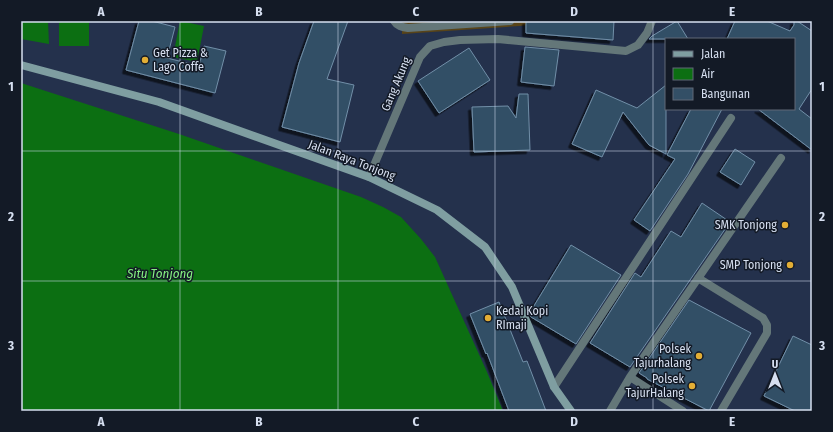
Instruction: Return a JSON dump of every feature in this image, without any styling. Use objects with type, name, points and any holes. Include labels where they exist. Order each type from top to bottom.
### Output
[{"type":"main road","name":"Jalan Raya Tonjong","points":[[21,65],[158,102],[370,178],[437,210],[485,247],[512,287],[554,387],[571,411]]},
{"type":"street","points":[[394,21],[396,24],[408,28],[510,21]]},
{"type":"street","name":"Gang Akung","points":[[370,178],[420,57],[430,46],[460,40],[498,39],[626,51],[638,45],[647,33],[652,21]]},
{"type":"street","points":[[554,387],[731,118]]},
{"type":"street","points":[[610,411],[630,377],[781,158]]},
{"type":"street","points":[[698,278],[763,318],[767,325],[767,333],[721,411]]},
{"type":"street","points":[[630,377],[683,411]]},
{"type":"shaded area","points":[[402,21],[550,21],[549,24],[402,34]]},
{"type":"water","points":[[21,21],[48,21],[49,44],[21,39]]},
{"type":"water","points":[[59,21],[89,21],[89,46],[59,46]]},
{"type":"water","points":[[180,21],[204,26],[197,62],[173,57]]},
{"type":"water","name":"Situ Tonjong","points":[[21,83],[179,134],[361,197],[401,217],[435,257],[503,411],[21,411]]},
{"type":"building","points":[[139,21],[152,21],[175,27],[167,58],[199,66],[204,46],[226,51],[215,93],[126,70]]},
{"type":"building","points":[[314,21],[348,21],[327,79],[354,85],[340,142],[282,127],[299,63]]},
{"type":"building","points":[[526,21],[614,21],[613,40],[526,33]]},
{"type":"building","points":[[677,21],[687,38],[649,39]]},
{"type":"building","points":[[735,21],[767,21],[790,31],[794,25],[794,21],[797,21],[812,31],[812,89],[799,109],[812,119],[812,150],[759,110],[795,110],[795,38],[727,38]]},
{"type":"building","points":[[525,47],[559,50],[554,86],[521,82]]},
{"type":"building","points":[[469,48],[490,80],[439,113],[418,81]]},
{"type":"building","points":[[665,86],[666,154],[649,145],[623,112],[602,157],[572,144],[596,90],[637,108]]},
{"type":"building","points":[[519,94],[528,94],[530,150],[474,152],[472,107],[508,106],[516,118]]},
{"type":"building","points":[[690,110],[721,110],[688,174],[650,231],[634,220],[675,159],[667,155]]},
{"type":"building","points":[[735,149],[755,162],[741,185],[720,172]]},
{"type":"building","points":[[702,203],[730,222],[630,367],[590,343],[635,273],[641,277],[671,231],[681,237]]},
{"type":"building","points":[[571,245],[621,275],[576,344],[531,317],[529,314]]},
{"type":"building","name":"Polsek Tajurhalang","points":[[689,300],[751,333],[709,411],[647,379],[639,373]]},
{"type":"building","points":[[499,302],[523,362],[527,361],[546,411],[509,411],[487,353],[486,354],[470,314]]},
{"type":"building","points":[[793,336],[812,345],[812,411],[795,411],[764,396]]},
{"type":"place","name":"Get Pizza & Lago Coffe","points":[[145,60]]},
{"type":"place","name":"SMK Tonjong","points":[[785,225]]},
{"type":"place","name":"SMP Tonjong","points":[[790,265]]},
{"type":"place","name":"Kedai Kopi RImaji","points":[[488,318]]},
{"type":"place","name":"Polsek Tajurhalang","points":[[699,356]]},
{"type":"place","name":"Polsek TajurHalang","points":[[692,386]]}]
